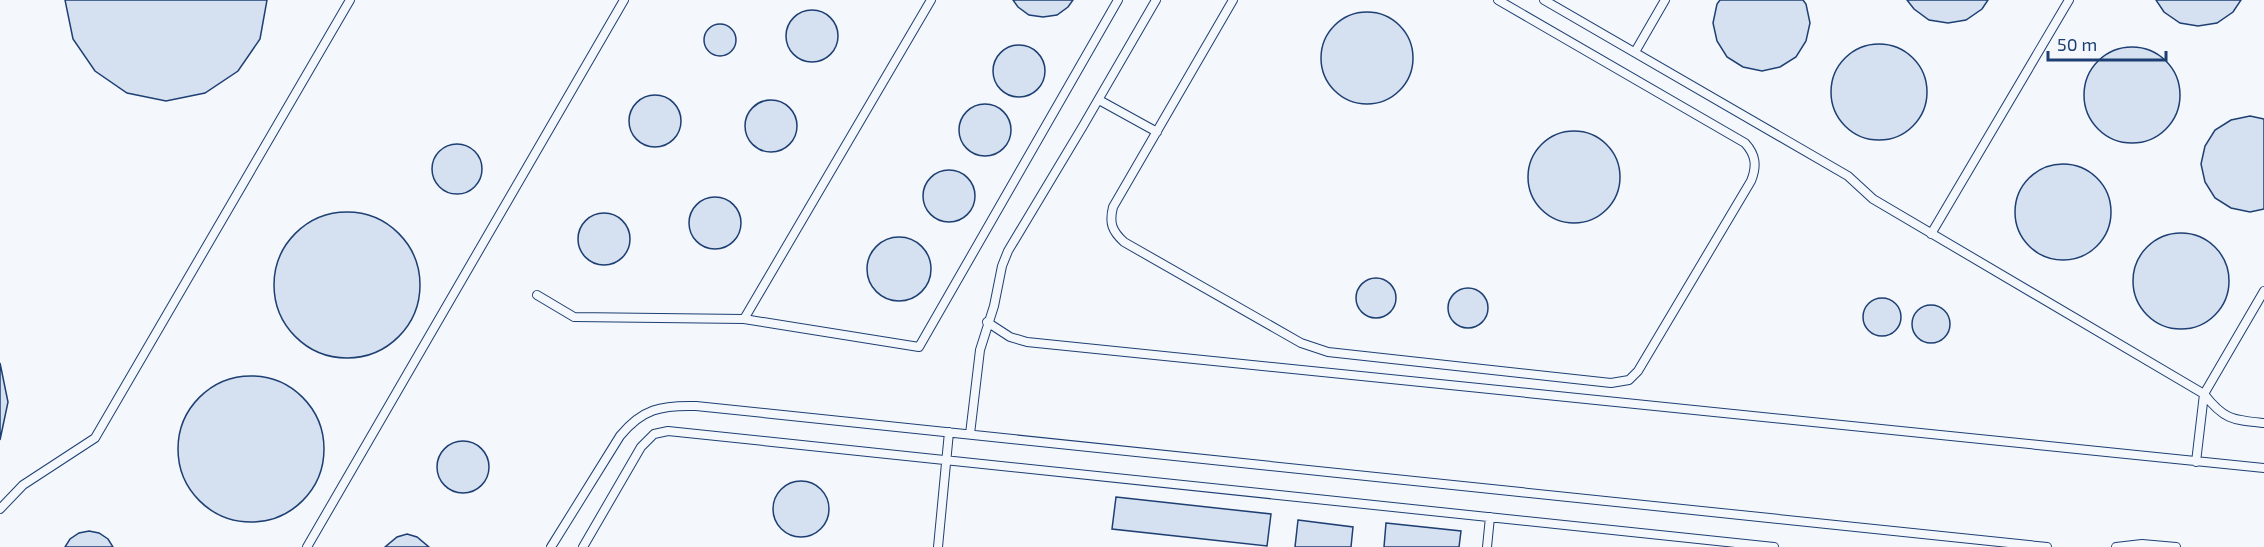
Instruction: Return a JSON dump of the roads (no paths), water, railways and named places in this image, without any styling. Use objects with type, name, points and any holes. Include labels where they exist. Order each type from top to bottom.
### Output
[{"type":"lane","points":[[0,509],[22,485],[95,438],[350,0]]},
{"type":"lane","points":[[307,547],[624,0]]},
{"type":"lane","points":[[744,320],[931,0]]},
{"type":"lane","points":[[537,295],[574,317],[744,320],[919,347],[1118,0]]},
{"type":"lane","points":[[970,434],[980,350],[1008,251],[1156,0]]},
{"type":"lane","points":[[1233,0],[1113,207],[1111,225],[1124,242],[1301,343],[1316,349],[1339,354],[1611,383],[1629,380],[1638,371],[1751,181],[1755,172],[1752,151],[1745,143],[1498,0]]},
{"type":"lane","points":[[1544,0],[1848,176],[1873,200],[2204,394],[2218,412],[2232,418],[2264,423]]},
{"type":"lane","points":[[1635,52],[1665,0]]},
{"type":"lane","points":[[1931,234],[2069,0]]},
{"type":"lane","points":[[1099,100],[1156,132]]},
{"type":"lane","points":[[2196,462],[2204,394],[2264,291]]},
{"type":"lane","points":[[987,322],[1010,337],[1039,344],[2264,468]]},
{"type":"lane","points":[[551,547],[629,425],[643,414],[657,408],[696,406],[2047,547]]},
{"type":"lane","points":[[583,547],[641,447],[647,439],[661,432],[1774,547]]},
{"type":"lane","points":[[938,547],[950,432]]},
{"type":"lane","points":[[1487,547],[1490,517]]},
{"type":"lane","points":[[2116,547],[2142,544],[2176,547]]}]
